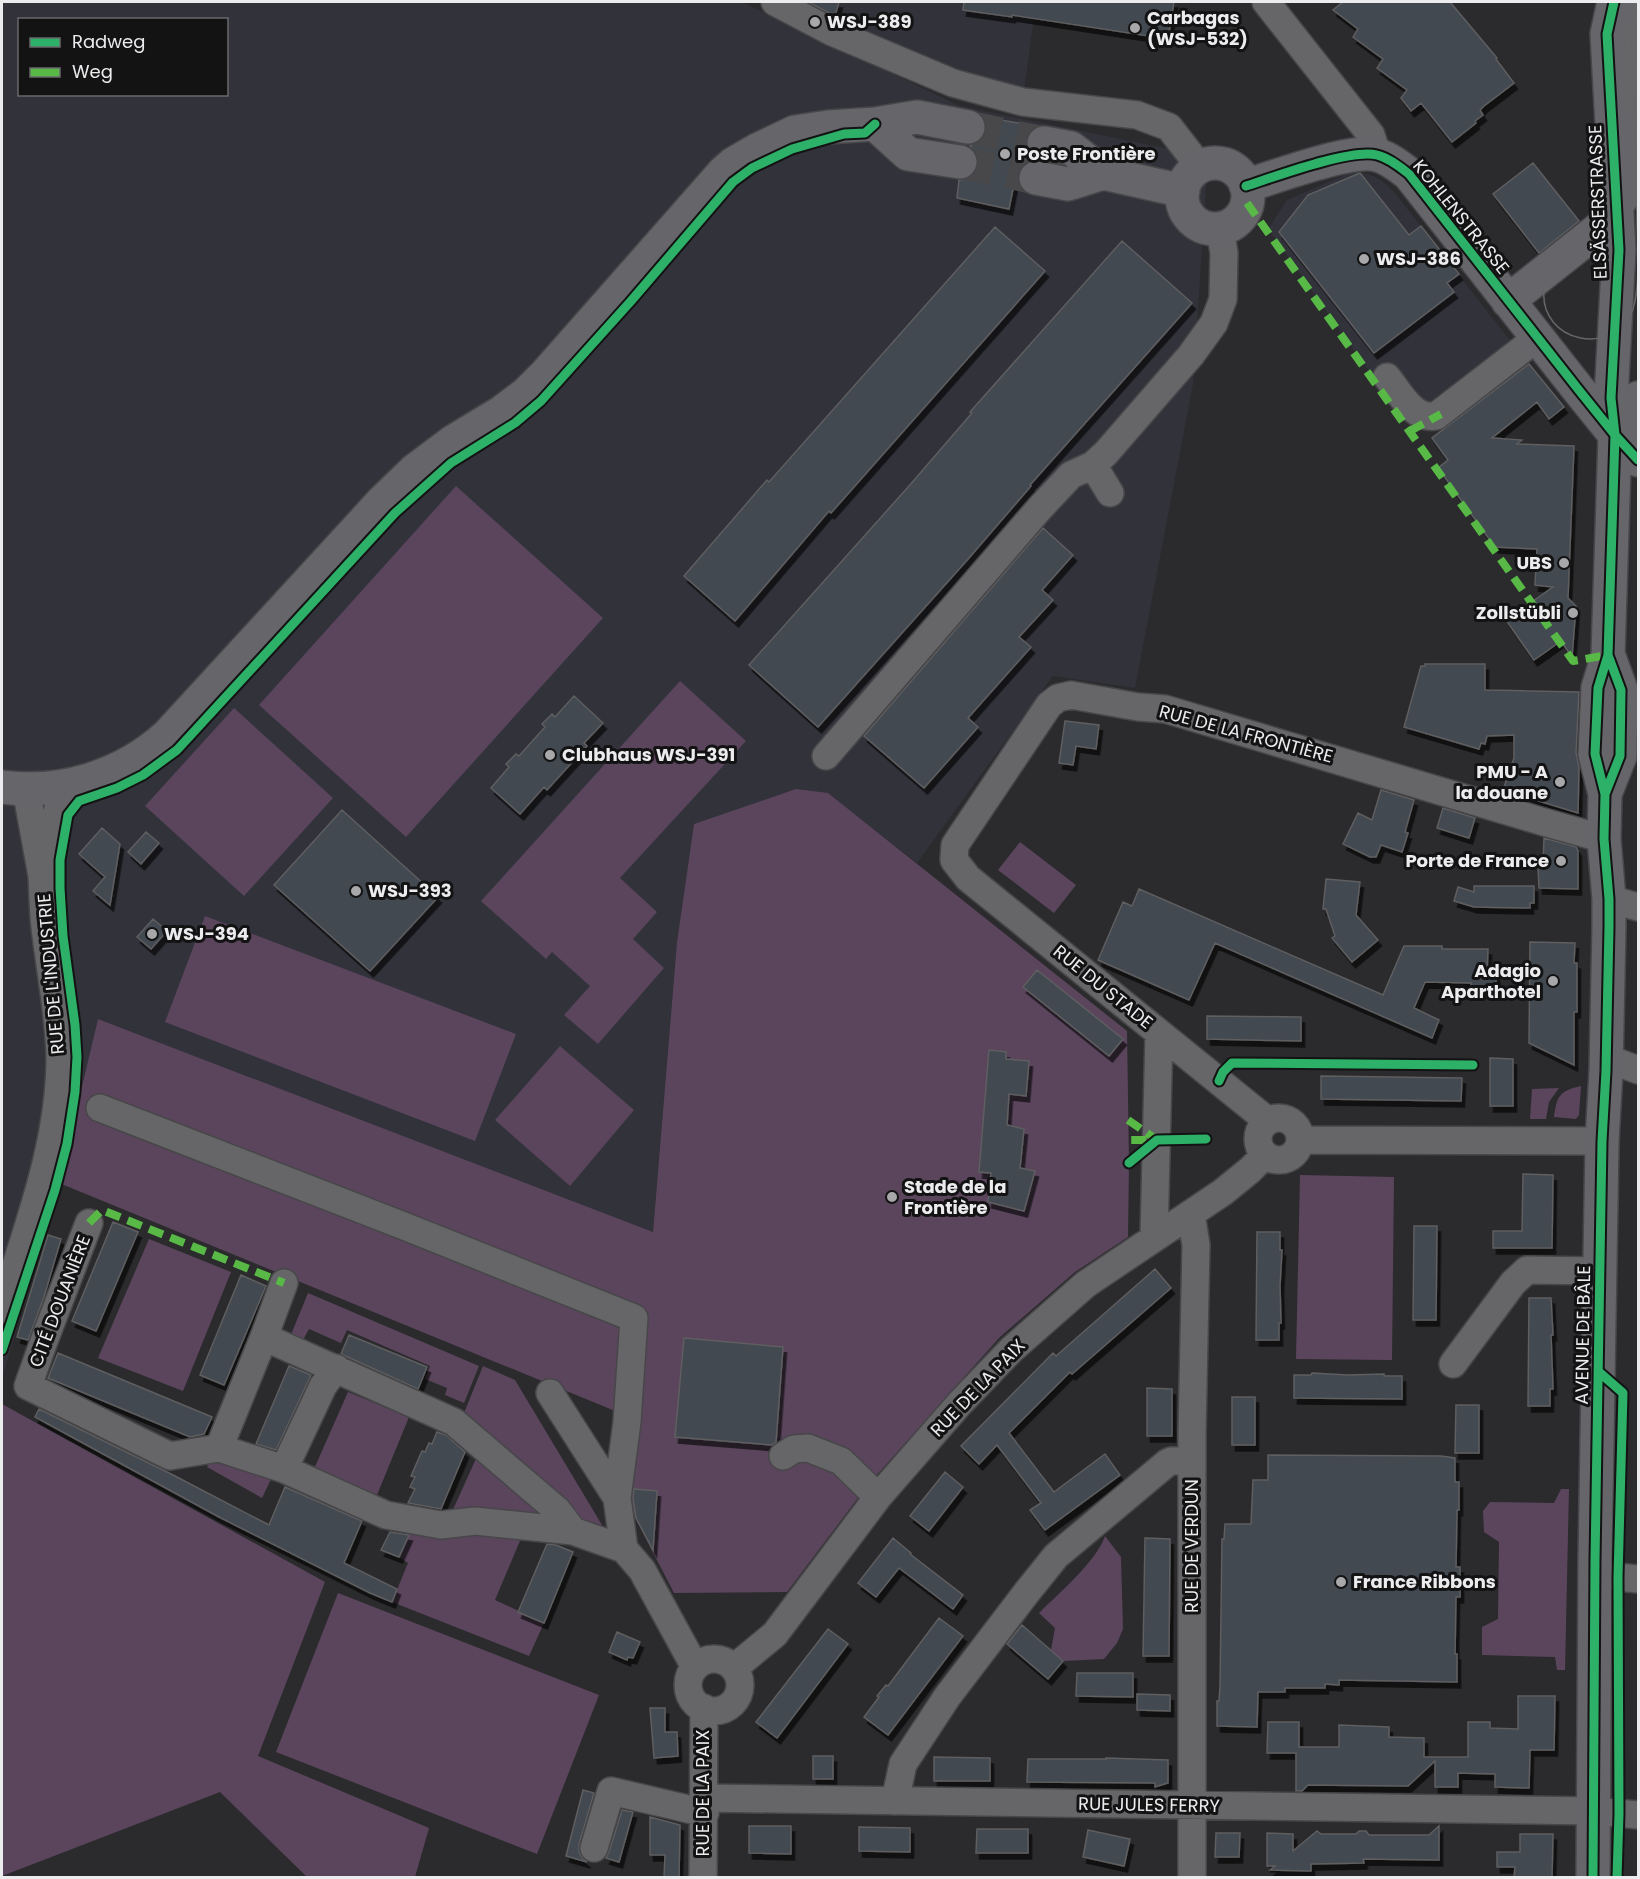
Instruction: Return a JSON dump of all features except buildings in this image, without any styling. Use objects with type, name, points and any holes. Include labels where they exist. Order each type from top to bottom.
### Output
[{"type":"main road","name":"ELSÄSSERSTRASSE","points":[[1598,697],[1598,688],[1608,655],[1615,435],[1611,398],[1619,250],[1607,34],[1614,2]]},
{"type":"main road","points":[[14,788],[63,787],[104,775],[132,762],[168,735],[382,502],[414,471],[454,441],[502,412],[526,394],[546,374],[733,164],[795,132],[828,126],[875,124],[916,117],[968,127]]},
{"type":"main road","points":[[875,124],[909,154],[960,162]]},
{"type":"main road","points":[[1044,143],[1071,147],[1103,173]]},
{"type":"main road","points":[[1246,186],[1329,160],[1360,154],[1377,154]]},
{"type":"main road","name":"KOHLENSTRASSE","points":[[1377,154],[1409,174],[1537,338],[1638,460]]},
{"type":"main road","points":[[1036,178],[1068,184],[1103,173],[1192,179],[1219,164],[1228,166],[1242,178],[1248,195],[1245,211],[1235,223],[1220,229],[1203,226],[1189,216],[1183,200],[1192,179]]},
{"type":"main road","name":"ELSÄSSERSTRASSE","points":[[1508,301],[1598,230],[1611,218],[1616,209]]},
{"type":"main road","points":[[1615,435],[1628,420],[1636,407],[1638,398]]},
{"type":"main road","points":[[1612,538],[1628,519],[1638,512]]},
{"type":"main road","name":"ELSÄSSERSTRASSE","points":[[1608,655],[1621,690],[1620,723]]},
{"type":"main road","name":"AVENUE DE BÂLE","points":[[1593,1878],[1602,1141],[1606,1058],[1623,903],[1604,839],[1605,794],[1595,754],[1598,697]]},
{"type":"main road","name":"AVENUE DE BÂLE","points":[[1605,794],[1620,756],[1620,723]]},
{"type":"street","points":[[775,2],[832,32],[953,83],[1023,102],[1137,115],[1169,127],[1192,179]]},
{"type":"street","points":[[1266,2],[1371,135],[1377,154]]},
{"type":"street","points":[[1616,209],[1626,197],[1632,177],[1627,2]]},
{"type":"street","points":[[826,756],[1020,531],[1071,475],[1093,465],[1106,453],[1191,355],[1214,323],[1223,298],[1224,253],[1220,229]]},
{"type":"street","points":[[1387,377],[1413,410],[1425,417],[1436,416],[1537,338]]},
{"type":"street","points":[[1093,465],[1110,493]]},
{"type":"street","name":"RUE DE LA FRONTIÈRE","points":[[955,845],[1049,705],[1058,698],[1071,695],[1138,707],[1165,709],[1604,839]]},
{"type":"street","name":"RUE DE L'INDUSTRIE","points":[[42,876],[63,787]]},
{"type":"street","name":"RUE DE L'INDUSTRIE","points":[[2,1309],[6,1287],[44,1174],[57,1100],[60,1058],[57,1016],[45,932],[42,876],[14,788]]},
{"type":"street","name":"RUE DU STADE","points":[[955,845],[954,860],[968,878],[1268,1121]]},
{"type":"street","points":[[1154,1237],[1159,1033]]},
{"type":"street","points":[[1606,1058],[1638,1070]]},
{"type":"street","points":[[100,1108],[634,1318],[627,1422],[617,1498],[624,1549],[642,1570],[695,1667]]},
{"type":"street","points":[[1277,1117],[1287,1119],[1294,1124],[1299,1132],[1300,1140],[1295,1153],[1277,1160],[1265,1155],[1258,1140],[1259,1132],[1268,1121],[1277,1117]]},
{"type":"street","points":[[1300,1140],[1602,1141]]},
{"type":"street","name":"RUE DE LA PAIX","points":[[734,1668],[775,1634],[878,1497],[960,1403],[1011,1350],[1086,1284],[1223,1192],[1265,1155]]},
{"type":"street","name":"RUE DE VERDUN","points":[[1191,1214],[1196,1245],[1192,1460],[1192,1878]]},
{"type":"street","name":"CITÉ DOUANIÈRE","points":[[90,1223],[28,1386],[170,1456],[219,1448],[284,1469],[386,1515],[441,1525],[475,1521],[573,1531],[624,1549]]},
{"type":"street","points":[[1453,1364],[1513,1283],[1527,1270],[1600,1271]]},
{"type":"street","points":[[219,1448],[282,1294],[284,1283]]},
{"type":"street","points":[[264,1336],[454,1422],[557,1510],[573,1531]]},
{"type":"street","points":[[284,1469],[323,1386],[336,1368]]},
{"type":"street","points":[[550,1393],[617,1498]]},
{"type":"street","points":[[783,1456],[794,1449],[808,1448],[841,1461],[878,1497]]},
{"type":"street","points":[[895,1801],[903,1764],[943,1703],[999,1627],[1056,1556],[1167,1463],[1192,1460]]},
{"type":"street","points":[[1595,1575],[1638,1579]]},
{"type":"street","points":[[719,1659],[734,1668],[740,1684],[739,1692],[729,1706],[721,1710],[712,1710],[697,1704],[689,1690],[688,1682],[695,1667],[702,1662],[719,1659]]},
{"type":"street","name":"RUE DE LA PAIX","points":[[704,1708],[704,1878]]},
{"type":"street","name":"RUE JULES FERRY","points":[[594,1848],[611,1791],[704,1805],[895,1801],[1594,1811],[1638,1815]]},
{"type":"shaded area","points":[[2,2],[742,2],[960,106],[1208,157],[1193,384],[1135,688],[1053,676],[917,863],[827,793],[694,824],[677,942],[653,1232],[98,1019],[59,1183],[2,1379]]},
{"type":"shaded area","points":[[804,2],[1036,2],[1024,92],[928,65]]},
{"type":"shaded area","points":[[1354,171],[1374,176],[1395,193],[1515,347],[1413,426],[1371,374],[1268,229],[1287,200]]},
{"type":"shaded area","points":[[456,486],[603,618],[406,837],[259,705]]},
{"type":"shaded area","points":[[680,681],[746,741],[620,878],[657,912],[633,939],[664,968],[598,1044],[564,1015],[590,986],[552,952],[546,959],[481,901]]},
{"type":"shaded area","points":[[234,708],[333,798],[244,896],[145,806]]},
{"type":"shaded area","name":"Stade de la Frontière","points":[[796,789],[828,793],[1127,1031],[1129,1163],[1128,1237],[1075,1272],[1000,1337],[867,1486],[787,1592],[674,1593],[630,1508],[637,1420],[59,1183],[98,1019],[653,1232],[677,942],[694,824]]},
{"type":"shaded area","points":[[1020,842],[1076,885],[1054,913],[998,870]]},
{"type":"shaded area","points":[[205,916],[516,1034],[475,1141],[165,1022]]},
{"type":"shaded area","points":[[560,1046],[634,1110],[570,1186],[495,1120]]},
{"type":"shaded area","points":[[1581,1086],[1579,1115],[1576,1119],[1554,1117],[1561,1095]]},
{"type":"shaded area","points":[[1559,1088],[1549,1102],[1546,1119],[1530,1119],[1532,1089]]},
{"type":"shaded area","points":[[1300,1175],[1394,1177],[1392,1360],[1296,1359]]},
{"type":"shaded area","points":[[149,1239],[231,1272],[183,1391],[98,1358]]},
{"type":"shaded area","points":[[308,1293],[479,1366],[464,1403],[445,1395],[447,1388],[425,1379],[430,1366],[347,1330],[341,1343],[309,1329],[302,1342],[290,1337]]},
{"type":"shaded area","points":[[483,1366],[515,1380],[602,1525],[599,1532],[593,1533],[462,1418]]},
{"type":"shaded area","points":[[348,1392],[409,1417],[377,1495],[314,1469]]},
{"type":"shaded area","points":[[2,1404],[325,1582],[258,1756],[429,1828],[415,1877],[307,1877],[220,1792],[2,1876]]},
{"type":"shaded area","points":[[479,1452],[550,1517],[451,1514]]},
{"type":"shaded area","points":[[210,1460],[273,1475],[262,1498],[207,1467]]},
{"type":"shaded area","points":[[1561,1489],[1569,1489],[1565,1670],[1557,1670],[1555,1657],[1482,1655],[1482,1627],[1498,1619],[1499,1542],[1484,1532],[1483,1511],[1490,1502],[1554,1503]]},
{"type":"shaded area","points":[[411,1527],[522,1536],[495,1600],[544,1623],[529,1656],[392,1602],[408,1563],[399,1557]]},
{"type":"shaded area","points":[[1105,1536],[1121,1557],[1123,1629],[1117,1643],[1104,1659],[1063,1661],[1051,1650],[1055,1628],[1039,1613],[1085,1567]]},
{"type":"shaded area","points":[[338,1593],[599,1695],[537,1854],[276,1752]]},
{"type":"tunnel","points":[[968,127],[1044,143]]},
{"type":"tunnel","points":[[960,162],[1036,178]]},
{"type":"tram line","points":[[1622,2],[1627,168],[1625,191],[1611,215],[1555,263],[1544,290],[1546,308],[1553,322],[1565,332],[1580,338],[1595,339],[1610,334],[1624,325],[1635,300],[1638,256],[1631,2]]},
{"type":"marked path","points":[[1247,203],[1573,661],[1608,655]]},
{"type":"marked path","points":[[1410,431],[1441,414]]},
{"type":"marked path","points":[[1128,1120],[1157,1140],[1128,1140]]},
{"type":"marked path","points":[[89,1223],[102,1210],[284,1283]]},
{"type":"cycle path","points":[[1593,1878],[1595,1560],[1602,1141],[1609,927],[1604,839],[1605,794],[1595,754],[1598,688],[1608,655],[1615,435],[1611,398],[1619,250],[1607,34],[1614,2]]},
{"type":"cycle path","points":[[2,1350],[55,1190],[67,1144],[75,1092],[77,1057],[75,1025],[63,936],[60,888],[60,860],[68,815],[79,801],[117,788],[143,775],[177,750],[395,513],[451,463],[515,423],[541,401],[733,182],[752,168],[792,149],[844,134],[865,133],[875,124]]},
{"type":"cycle path","points":[[1246,186],[1313,164],[1365,154],[1386,158],[1398,166],[1409,174],[1578,389],[1638,460]]},
{"type":"cycle path","points":[[1605,794],[1620,756],[1621,690],[1608,655]]},
{"type":"cycle path","points":[[1219,1081],[1223,1072],[1232,1063],[1473,1065]]},
{"type":"cycle path","points":[[1129,1163],[1157,1140],[1206,1139]]},
{"type":"cycle path","points":[[1599,1372],[1623,1393],[1618,1577],[1617,1878]]},
{"type":"place","name":"WSJ-389","points":[[815,22]]},
{"type":"place","name":"Carbagas (WSJ-532)","points":[[1135,28]]},
{"type":"place","name":"Poste Frontière","points":[[1005,154]]},
{"type":"place","name":"WSJ-386","points":[[1364,259]]},
{"type":"place","name":"UBS","points":[[1564,563]]},
{"type":"place","name":"Zollstübli","points":[[1573,613]]},
{"type":"place","name":"Clubhaus WSJ-391","points":[[550,755]]},
{"type":"place","name":"PMU - A la douane","points":[[1560,782]]},
{"type":"place","name":"Porte de France","points":[[1561,861]]},
{"type":"place","name":"WSJ-393","points":[[356,891]]},
{"type":"place","name":"WSJ-394","points":[[152,934]]},
{"type":"place","name":"Adagio Aparthotel","points":[[1553,981]]},
{"type":"place","name":"Stade de la Frontière","points":[[892,1197]]},
{"type":"place","name":"France Ribbons","points":[[1341,1582]]}]
